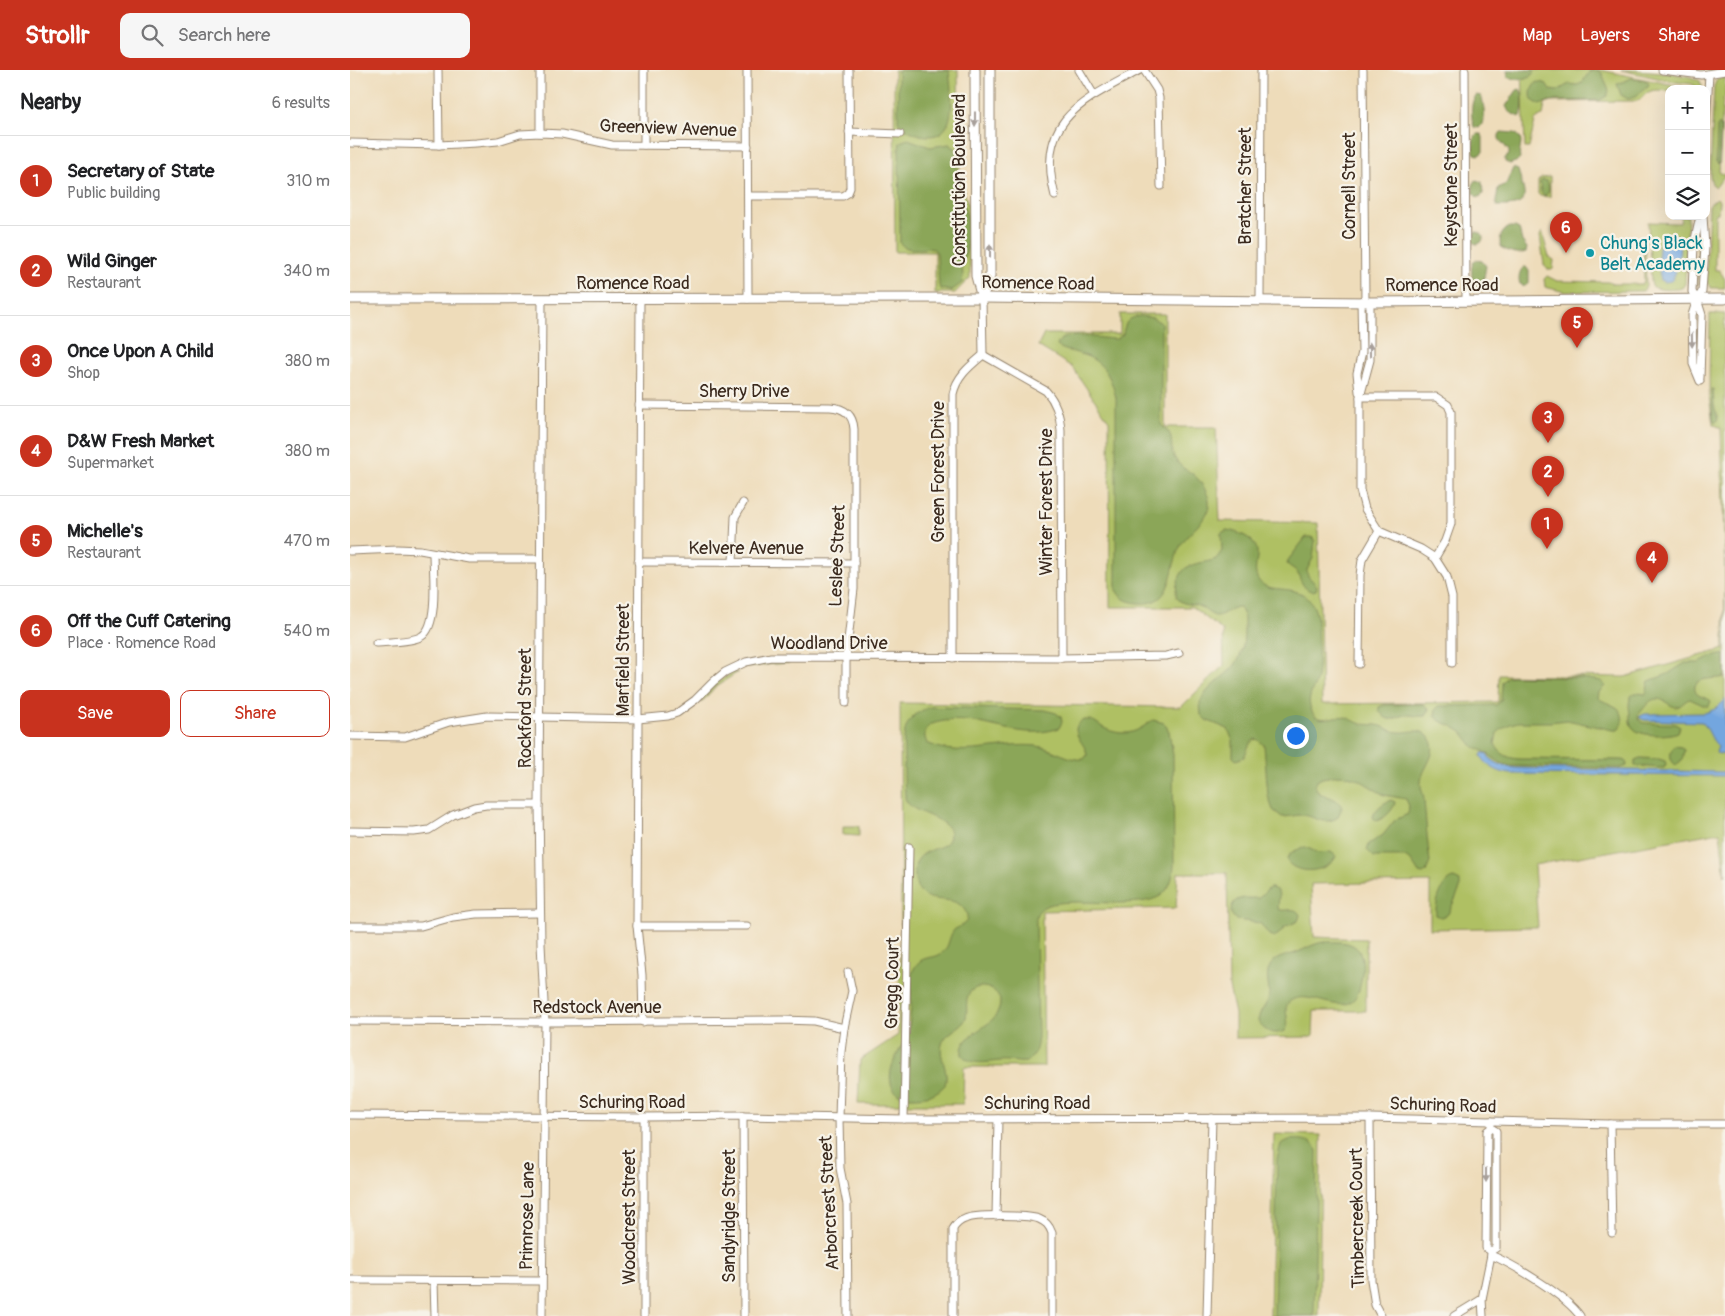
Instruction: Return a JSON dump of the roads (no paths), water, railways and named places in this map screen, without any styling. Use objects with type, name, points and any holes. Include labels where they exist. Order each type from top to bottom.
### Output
[{"type":"street","points":[[438,70],[439,145]]},
{"type":"street","points":[[540,70],[540,133]]},
{"type":"street","points":[[644,70],[644,145]]},
{"type":"street","points":[[747,70],[748,299]]},
{"type":"street","points":[[748,196],[843,196],[848,193],[850,188],[849,70]]},
{"type":"street","name":"Constitution Boulevard","points":[[975,70],[976,276],[982,298]]},
{"type":"street","name":"Constitution Boulevard","points":[[982,298],[990,276],[990,70]]},
{"type":"street","points":[[1079,70],[1094,95]]},
{"type":"street","points":[[1056,196],[1050,163],[1051,144],[1064,120],[1071,112],[1094,95],[1142,70],[1157,90],[1160,98],[1161,186]]},
{"type":"street","name":"Bratcher Street","points":[[1260,301],[1261,70]]},
{"type":"street","name":"Cornell Street","points":[[1363,70],[1365,301],[1370,360],[1360,397],[1360,490],[1364,509],[1378,532]]},
{"type":"street","name":"Keystone Street","points":[[1465,70],[1466,300]]},
{"type":"street","points":[[1662,70],[1684,74],[1709,74],[1725,71]]},
{"type":"street","points":[[1708,85],[1709,74]]},
{"type":"street","points":[[849,132],[900,134]]},
{"type":"street","name":"Greenview Avenue","points":[[350,143],[439,145],[498,141],[520,134],[540,133],[570,136],[612,145],[748,146]]},
{"type":"street","points":[[1697,299],[1692,315],[1693,364],[1700,381],[1702,314],[1697,299],[1692,292],[1694,244],[1700,220]]},
{"type":"street","points":[[982,298],[984,355]]},
{"type":"street","name":"Romence Road","points":[[350,299],[982,298],[1365,301],[1725,299]]},
{"type":"street","name":"Rockford Street","points":[[542,299],[539,805],[540,913],[545,1022],[543,1117]]},
{"type":"street","name":"Marfield Street","points":[[640,299],[637,926],[642,975],[643,1022]]},
{"type":"street","name":"Green Forest Drive","points":[[953,658],[953,394],[956,383],[966,370],[984,355]]},
{"type":"street","name":"Winter Forest Drive","points":[[984,355],[1046,391],[1053,399],[1060,416],[1062,658]]},
{"type":"street","points":[[1360,397],[1436,398],[1448,405],[1451,412],[1451,524],[1445,541],[1435,558]]},
{"type":"street","name":"Sherry Drive","points":[[639,405],[830,407],[848,412]]},
{"type":"street","name":"Leslee Street","points":[[846,703],[846,657],[854,589],[854,423],[848,412]]},
{"type":"street","points":[[733,562],[735,517],[743,503]]},
{"type":"street","points":[[1359,664],[1360,575],[1362,560],[1378,532],[1420,549],[1435,558],[1447,577],[1452,597],[1452,663]]},
{"type":"street","points":[[350,551],[398,548],[469,558],[540,558]]},
{"type":"street","points":[[376,643],[421,637],[429,629],[433,614],[433,553]]},
{"type":"street","name":"Kelvere Avenue","points":[[638,562],[854,563]]},
{"type":"street","name":"Woodland Drive","points":[[350,736],[406,737],[449,722],[487,716],[638,718],[668,716],[677,713],[695,700],[725,672],[746,662],[786,656],[1062,658],[1166,656],[1179,653]]},
{"type":"street","points":[[350,831],[414,832],[430,830],[453,815],[474,807],[486,805],[539,805]]},
{"type":"street","name":"Gregg Court","points":[[904,1119],[909,847]]},
{"type":"street","points":[[350,926],[421,926],[454,917],[476,914],[540,913]]},
{"type":"street","points":[[637,926],[747,926]]},
{"type":"street","name":"Arborcrest Street","points":[[848,972],[852,990],[841,1052],[839,1118],[840,1168],[847,1204],[848,1316]]},
{"type":"street","name":"Redstock Avenue","points":[[350,1021],[643,1022],[782,1020],[814,1021],[844,1028]]},
{"type":"street","name":"Schuring Road","points":[[350,1115],[543,1117],[743,1116],[904,1119],[1370,1118],[1491,1125],[1725,1124]]},
{"type":"street","name":"Sandyridge Street","points":[[743,1116],[744,1316]]},
{"type":"street","name":"Primrose Lane","points":[[542,1316],[543,1117]]},
{"type":"street","name":"Woodcrest Street","points":[[644,1117],[644,1316]]},
{"type":"street","points":[[996,1216],[998,1118]]},
{"type":"street","points":[[1208,1316],[1212,1118]]},
{"type":"street","name":"Timbercreek Court","points":[[1370,1118],[1371,1280],[1375,1305],[1382,1316]]},
{"type":"street","points":[[1610,1124],[1612,1233]]},
{"type":"street","points":[[1483,1316],[1482,1299],[1491,1253],[1496,1248],[1496,1131],[1491,1125]]},
{"type":"street","points":[[952,1316],[953,1229],[960,1221],[968,1217],[996,1216],[1034,1217],[1045,1222],[1050,1228],[1052,1232],[1052,1316]]},
{"type":"street","points":[[1491,1253],[1547,1288],[1580,1316]]},
{"type":"street","points":[[350,1280],[541,1281]]},
{"type":"street","points":[[434,1281],[434,1316]]},
{"type":"street","points":[[1454,1316],[1482,1299]]},
{"type":"water","points":[[1667,235],[1678,236],[1679,252],[1673,277],[1671,281],[1665,282],[1661,280],[1660,276],[1659,252],[1660,241],[1662,237]]},
{"type":"water","points":[[1725,699],[1725,755],[1716,753],[1718,746],[1702,722],[1644,720],[1640,718],[1640,716],[1645,714],[1705,713],[1715,709]]},
{"type":"water","points":[[1482,753],[1485,753],[1499,764],[1516,768],[1725,772],[1725,776],[1510,774],[1490,766],[1481,756]]},
{"type":"place","name":"Off the Cuff Catering","points":[[1566,253]]},
{"type":"place","name":"Chung's Black Belt Academy","points":[[1590,253]]},
{"type":"place","name":"Michelle's","points":[[1577,348]]},
{"type":"place","name":"Once Upon A Child","points":[[1548,443]]},
{"type":"place","name":"Wild Ginger","points":[[1548,497]]},
{"type":"place","name":"Secretary of State","points":[[1547,549]]},
{"type":"place","name":"D&W Fresh Market","points":[[1652,583]]}]
